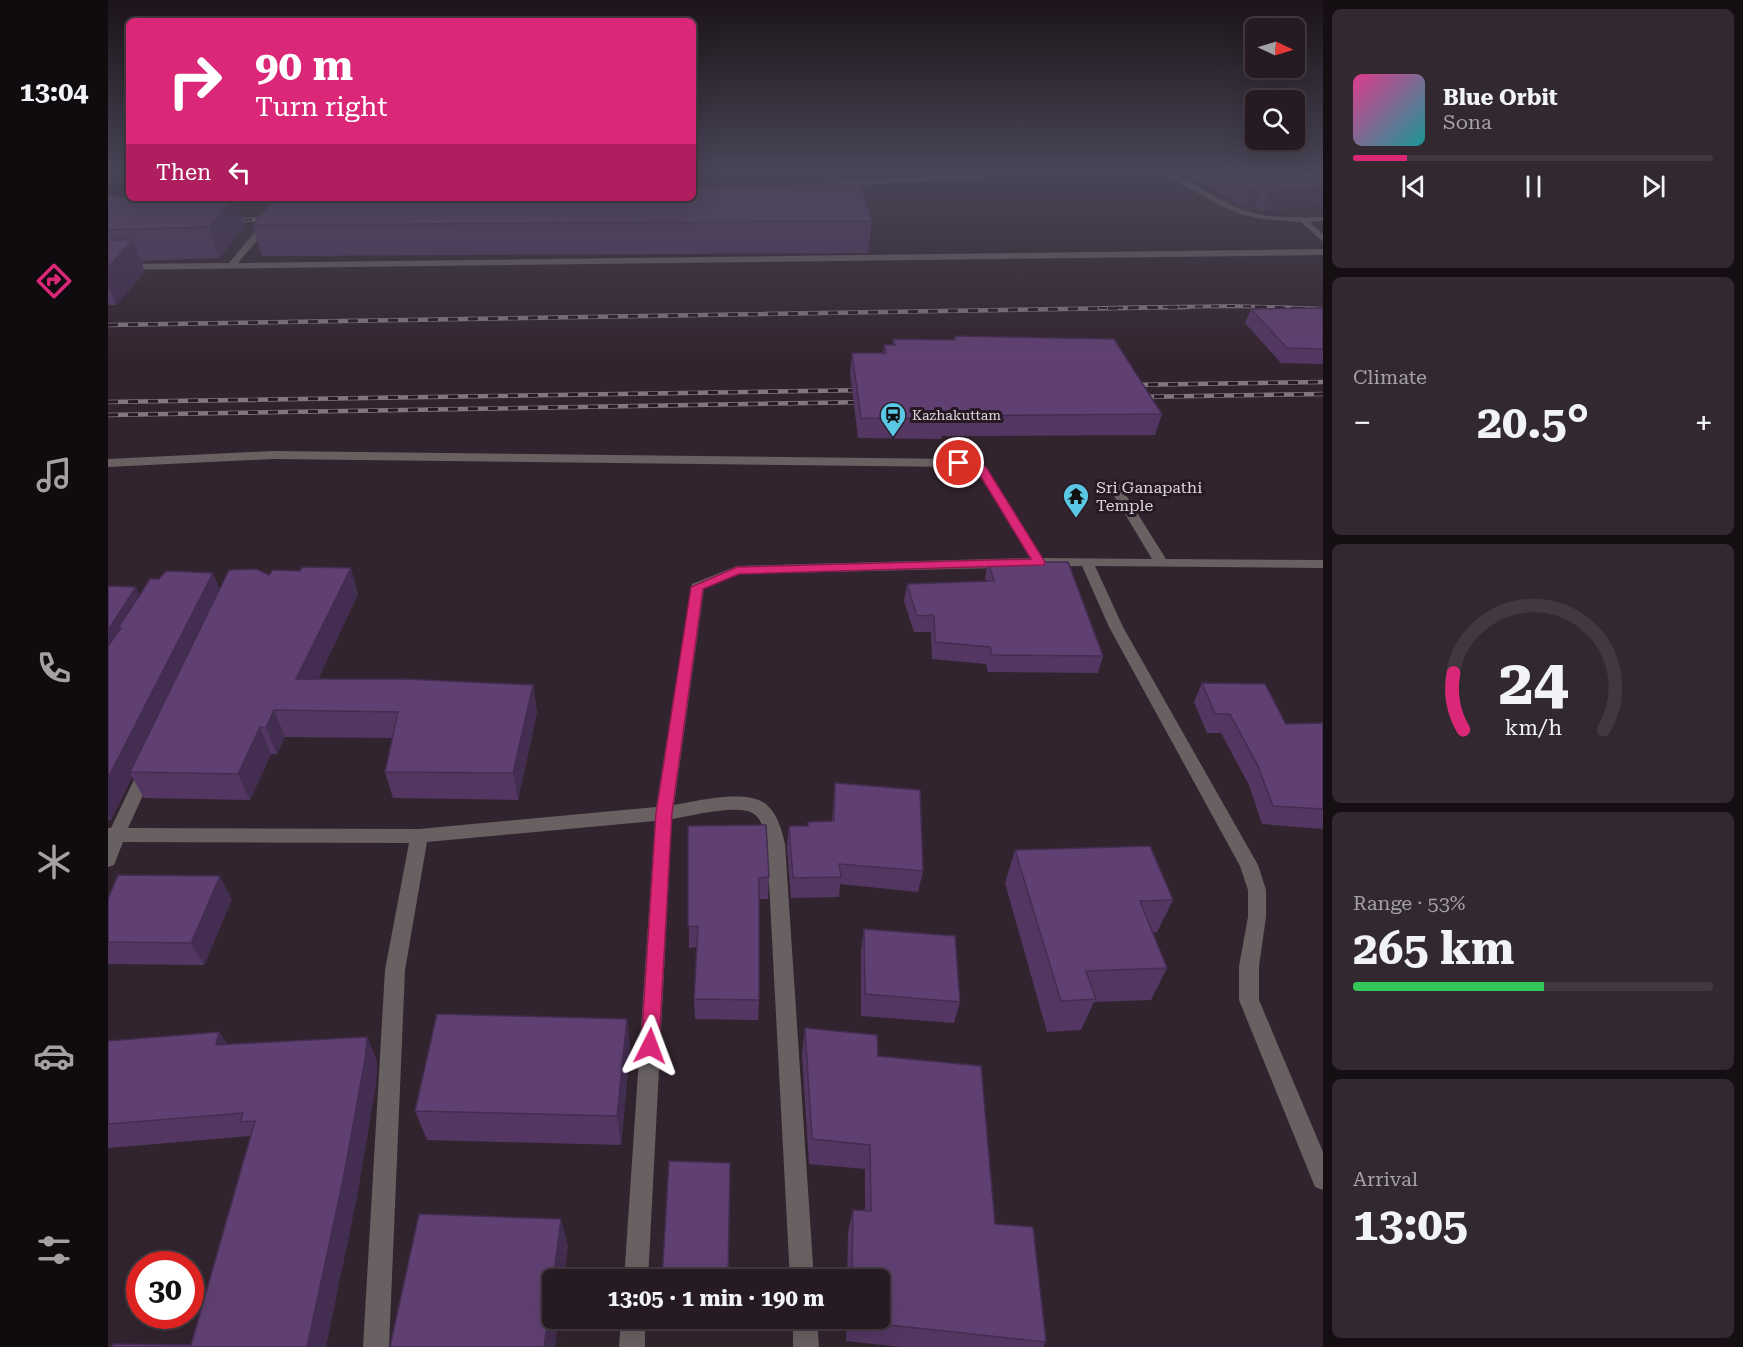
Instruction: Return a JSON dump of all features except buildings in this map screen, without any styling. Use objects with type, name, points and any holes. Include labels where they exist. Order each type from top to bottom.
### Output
[{"type":"street","points":[[231,266],[258,234]]},
{"type":"street","points":[[108,267],[1323,252]]},
{"type":"street","points":[[108,463],[273,455],[959,463],[982,470],[1039,562]]},
{"type":"street","points":[[1113,484],[1161,562]]},
{"type":"street","points":[[637,1269],[664,813],[697,587],[737,570],[1039,562],[1323,564]]},
{"type":"street","points":[[1087,563],[1116,627],[1249,866],[1257,890],[1257,917],[1249,966],[1249,1000],[1323,1179]]},
{"type":"street","points":[[108,860],[112,834],[156,750]]},
{"type":"street","points":[[112,834],[419,836],[664,813],[741,803],[757,807],[772,827],[776,844],[801,1269]]},
{"type":"street","points":[[376,1347],[395,970],[419,836]]},
{"type":"street","points":[[632,1347],[633,1329]]},
{"type":"street","points":[[805,1329],[806,1347]]},
{"type":"railway","points":[[1099,308],[1232,306],[1300,308]]},
{"type":"railway","points":[[108,325],[1188,307]]},
{"type":"railway","points":[[1255,307],[1323,309]]},
{"type":"railway","points":[[1128,385],[1323,382]]},
{"type":"railway","points":[[108,402],[870,390]]},
{"type":"railway","points":[[1134,397],[1323,394]]},
{"type":"railway","points":[[108,415],[870,402]]},
{"type":"place","name":"Kazhakuttam","points":[[893,438]]},
{"type":"place","name":"Sri Ganapathi Temple","points":[[1076,519]]},
{"type":"route","points":[[650,1046],[664,813],[697,587],[737,570],[910,564],[998,565],[1039,562],[982,470],[959,463]]}]
